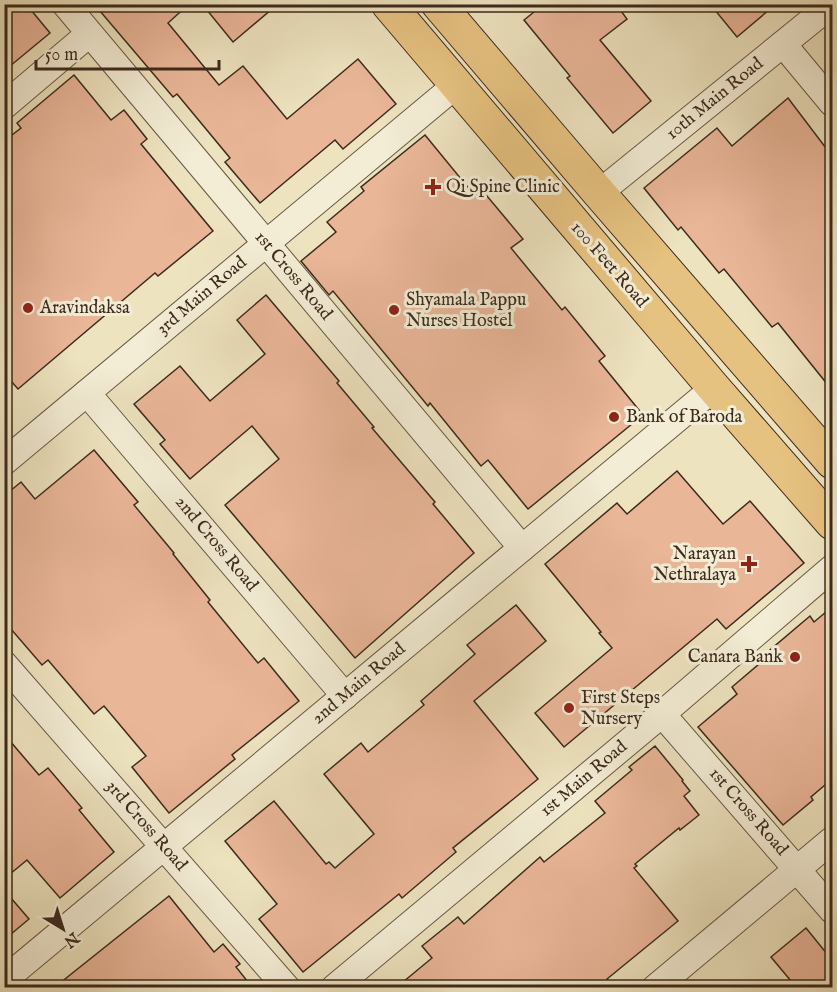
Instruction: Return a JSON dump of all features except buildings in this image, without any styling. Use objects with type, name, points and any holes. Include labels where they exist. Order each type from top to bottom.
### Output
[{"type":"main road","name":"100 Feet Road","points":[[388,4],[714,388],[832,523]]},
{"type":"main road","points":[[438,4],[832,462]]},
{"type":"street","name":"1st Cross Road","points":[[64,4],[522,548]]},
{"type":"street","name":"10th Main Road","points":[[599,193],[827,6]]},
{"type":"street","points":[[4,106],[89,34]]},
{"type":"street","points":[[783,44],[832,103]]},
{"type":"street","name":"3rd Main Road","points":[[4,462],[456,85]]},
{"type":"street","name":"2nd Main Road","points":[[4,980],[714,388]]},
{"type":"street","name":"2nd Cross Road","points":[[87,393],[345,696]]},
{"type":"street","name":"1st Main Road","points":[[334,987],[662,714],[832,568]]},
{"type":"street","name":"3rd Cross Road","points":[[4,664],[288,987]]},
{"type":"street","name":"1st Cross Road","points":[[662,714],[832,910]]},
{"type":"street","points":[[655,987],[832,840]]},
{"type":"place","name":"Qi Spine Clinic","points":[[433,187]]},
{"type":"place","name":"Aravindaksa","points":[[28,308]]},
{"type":"place","name":"Shyamala Pappu Nurses Hostel","points":[[394,310]]},
{"type":"place","name":"Bank of Baroda","points":[[614,417]]},
{"type":"place","name":"Narayan Nethralaya","points":[[749,564]]},
{"type":"place","name":"Canara Bank","points":[[795,657]]},
{"type":"place","name":"First Steps Nursery","points":[[569,708]]}]
